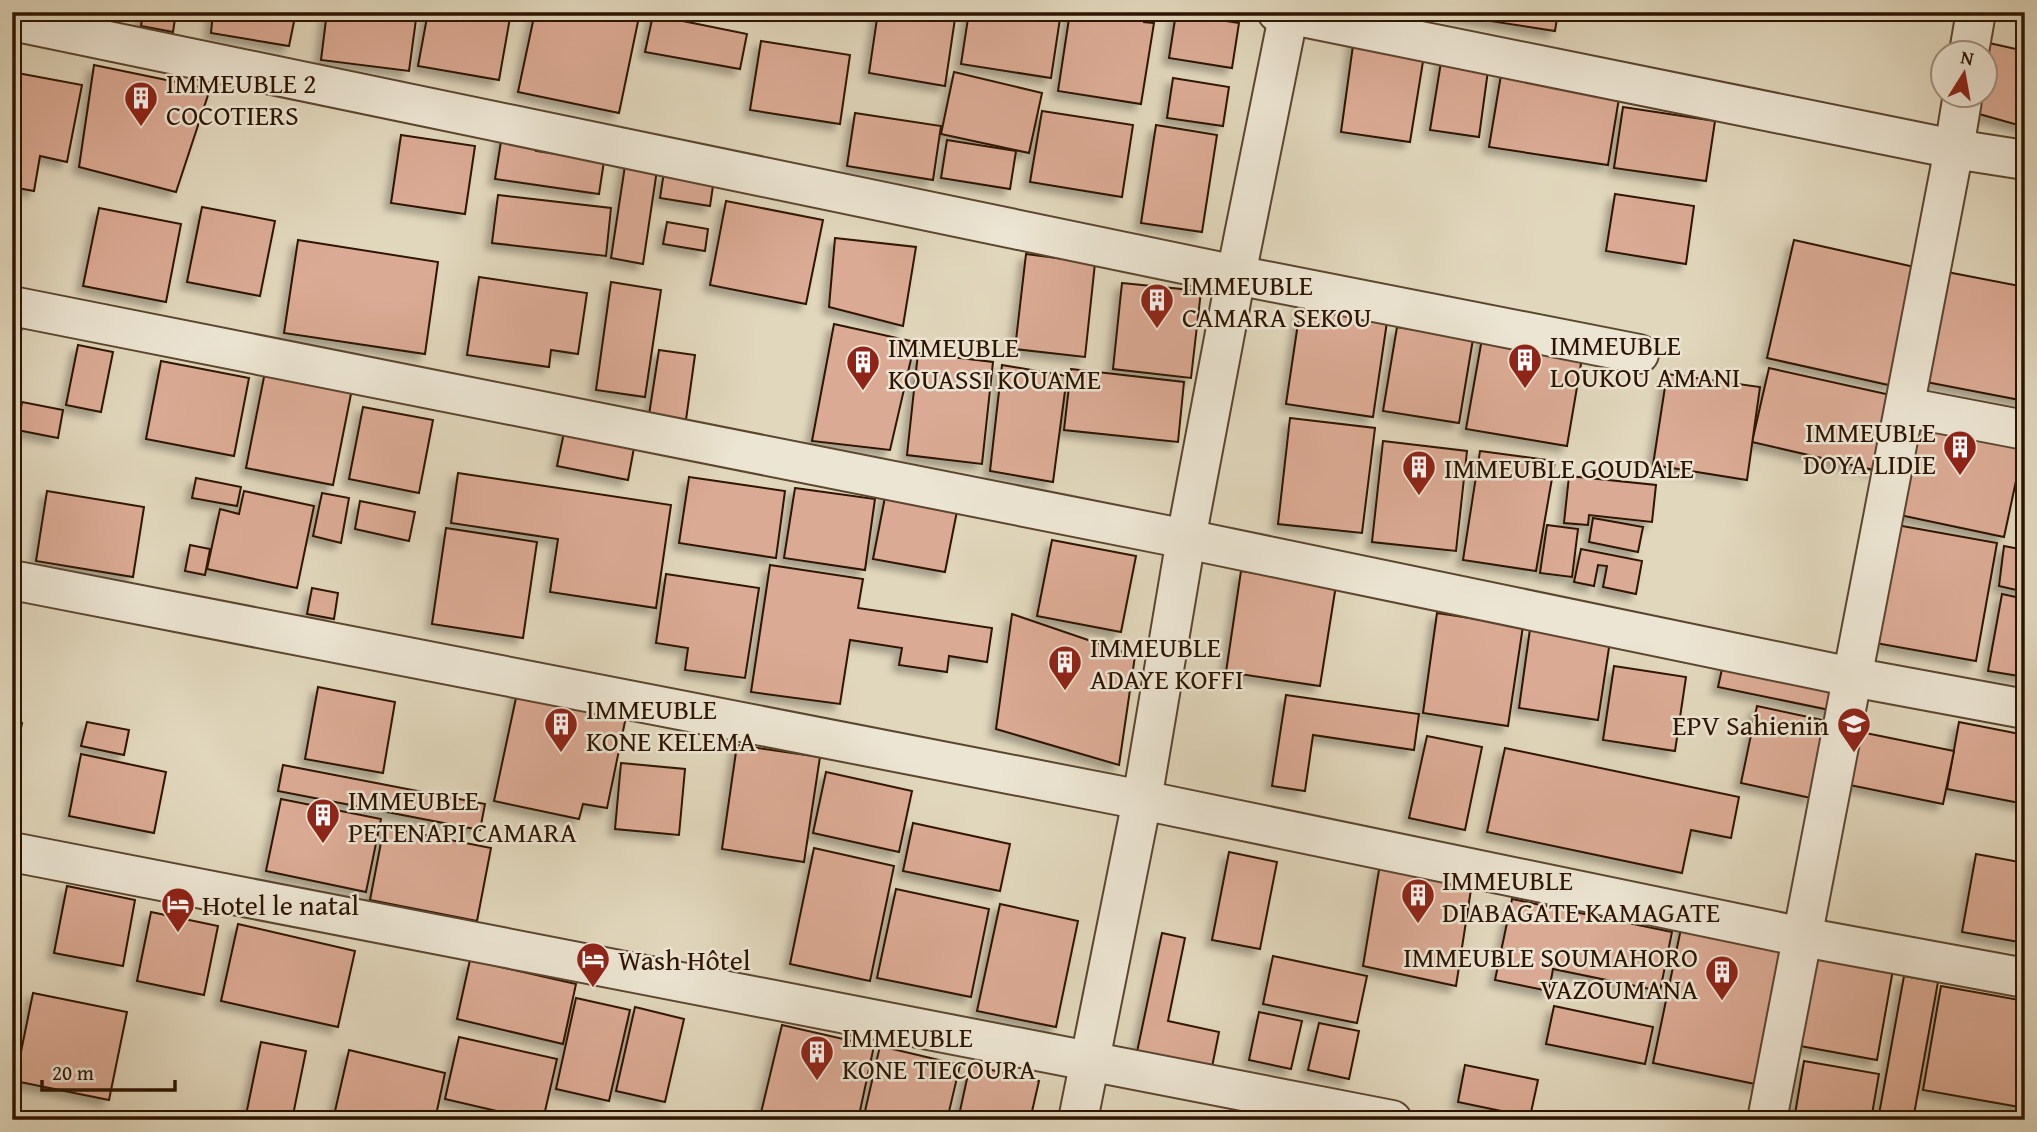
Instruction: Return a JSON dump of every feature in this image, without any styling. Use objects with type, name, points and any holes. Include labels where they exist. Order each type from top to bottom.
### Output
[{"type":"street","points":[[1971,38],[1976,12]]},
{"type":"street","points":[[1078,1120],[1142,800],[1186,540],[1285,13],[1954,149],[2025,160]]},
{"type":"street","points":[[12,21],[1236,275],[1639,354]]},
{"type":"street","points":[[1767,1120],[1961,108]]},
{"type":"street","points":[[12,306],[1186,540],[1852,677],[2025,709]]},
{"type":"street","points":[[1905,407],[2025,430]]},
{"type":"street","points":[[12,580],[1142,800],[1803,937],[2025,978]]},
{"type":"street","points":[[12,852],[1392,1120]]},
{"type":"building","points":[[143,12],[176,12],[173,32],[141,26]]},
{"type":"building","points":[[213,12],[296,12],[289,46],[211,33]]},
{"type":"building","points":[[327,12],[417,12],[409,71],[321,60]]},
{"type":"building","points":[[428,12],[511,12],[499,80],[418,66]]},
{"type":"building","points":[[535,12],[640,12],[619,113],[518,92]]},
{"type":"building","points":[[652,12],[700,12],[699,21]]},
{"type":"building","points":[[878,12],[956,12],[945,86],[869,73]]},
{"type":"building","points":[[969,12],[1061,12],[1051,78],[961,64]]},
{"type":"building","points":[[1070,12],[1145,12],[1144,22],[1154,23],[1141,104],[1058,91]]},
{"type":"building","points":[[1451,12],[1558,12],[1555,31],[1451,15]]},
{"type":"building","points":[[1176,13],[1239,23],[1232,68],[1169,58]]},
{"type":"building","points":[[653,15],[747,34],[740,69],[645,52]]},
{"type":"building","points":[[1354,38],[1425,49],[1410,142],[1341,132]]},
{"type":"building","points":[[761,41],[850,55],[840,124],[750,110]]},
{"type":"building","points":[[1998,45],[2025,51],[2025,127],[1972,112],[1973,108],[1998,108]]},
{"type":"building","points":[[1442,56],[1489,63],[1479,137],[1430,130]]},
{"type":"building","name":"IMMEUBLE 2 COCOTIERS","points":[[94,65],[210,89],[176,192],[79,167]]},
{"type":"building","points":[[1502,69],[1621,86],[1608,165],[1489,147]]},
{"type":"building","points":[[12,72],[82,85],[67,162],[40,156],[34,191],[12,187]]},
{"type":"building","points":[[954,72],[1042,93],[1029,153],[941,134]]},
{"type":"building","points":[[1173,78],[1229,87],[1223,126],[1167,118]]},
{"type":"building","points":[[1623,107],[1715,121],[1706,181],[1614,168]]},
{"type":"building","points":[[1042,111],[1133,125],[1122,197],[1030,182]]},
{"type":"building","points":[[855,113],[941,126],[933,180],[847,166]]},
{"type":"building","points":[[1156,125],[1217,135],[1202,232],[1141,223]]},
{"type":"building","points":[[503,129],[539,134],[536,151],[604,161],[599,194],[495,179]]},
{"type":"building","points":[[401,135],[475,146],[465,214],[391,203]]},
{"type":"building","points":[[947,140],[1016,151],[1010,189],[941,178]]},
{"type":"building","points":[[626,159],[658,163],[643,264],[611,258]]},
{"type":"building","points":[[664,172],[714,179],[710,206],[660,198]]},
{"type":"building","points":[[1615,194],[1694,206],[1686,264],[1606,251]]},
{"type":"building","points":[[498,195],[611,208],[606,256],[492,243]]},
{"type":"building","points":[[726,201],[823,220],[806,304],[710,285]]},
{"type":"building","points":[[202,207],[275,221],[260,296],[187,282]]},
{"type":"building","points":[[99,208],[181,224],[166,302],[83,286]]},
{"type":"building","points":[[667,222],[708,229],[705,251],[663,244]]},
{"type":"building","points":[[835,238],[916,247],[903,326],[829,307]]},
{"type":"building","points":[[298,240],[438,262],[425,354],[284,333]]},
{"type":"building","points":[[1794,240],[1919,268],[1893,386],[1767,358]]},
{"type":"building","points":[[1026,254],[1095,263],[1085,357],[1015,349]]},
{"type":"building","points":[[1947,272],[2025,287],[2025,401],[1926,382]]},
{"type":"building","points":[[479,277],[587,293],[578,354],[551,350],[549,367],[467,355]]},
{"type":"building","points":[[611,282],[661,290],[645,397],[596,390]]},
{"type":"building","name":"IMMEUBLE CAMARA SEKOU","points":[[1122,283],[1201,291],[1191,378],[1113,369]]},
{"type":"building","points":[[1301,303],[1388,315],[1373,417],[1286,404]]},
{"type":"building","name":"IMMEUBLE KOUASSI KOUAME","points":[[834,324],[915,342],[890,450],[812,441]]},
{"type":"building","points":[[12,325],[22,327],[12,375]]},
{"type":"building","points":[[1397,327],[1473,339],[1459,423],[1383,411]]},
{"type":"building","name":"IMMEUBLE LOUKOU AMANI","points":[[1483,333],[1583,352],[1567,446],[1466,429]]},
{"type":"building","points":[[78,345],[113,352],[101,412],[66,405]]},
{"type":"building","points":[[659,350],[695,355],[686,420],[649,415]]},
{"type":"building","points":[[918,353],[993,362],[982,464],[907,455]]},
{"type":"building","points":[[161,361],[249,378],[234,456],[146,439]]},
{"type":"building","points":[[1002,365],[1067,376],[1053,482],[990,471]]},
{"type":"building","points":[[1769,368],[1895,396],[1878,471],[1752,442]]},
{"type":"building","points":[[1071,369],[1184,382],[1178,442],[1064,430]]},
{"type":"building","points":[[265,372],[352,389],[333,485],[246,468]]},
{"type":"building","points":[[1667,374],[1760,387],[1747,480],[1653,465]]},
{"type":"building","points":[[22,402],[63,410],[58,438],[17,430]]},
{"type":"building","points":[[363,407],[433,420],[419,493],[349,479]]},
{"type":"building","name":"IMMEUBLE DOYA LIDIE","points":[[1915,416],[2025,439],[2004,537],[1895,514]]},
{"type":"building","points":[[1290,418],[1375,428],[1362,533],[1278,524]]},
{"type":"building","points":[[566,423],[636,437],[628,480],[557,466]]},
{"type":"building","name":"IMMEUBLE GOUDALE","points":[[1383,441],[1467,451],[1456,551],[1372,542]]},
{"type":"building","points":[[1480,451],[1555,461],[1536,571],[1463,560]]},
{"type":"building","points":[[458,473],[671,505],[656,608],[550,592],[558,539],[451,523]]},
{"type":"building","points":[[1569,476],[1656,485],[1652,522],[1589,515],[1588,525],[1564,523]]},
{"type":"building","points":[[689,477],[785,491],[776,558],[679,543]]},
{"type":"building","points":[[196,478],[241,487],[237,506],[192,498]]},
{"type":"building","points":[[795,488],[875,499],[865,570],[784,558]]},
{"type":"building","points":[[47,491],[144,507],[133,577],[36,561]]},
{"type":"building","points":[[244,491],[314,506],[297,588],[207,569],[220,509],[239,514]]},
{"type":"building","points":[[886,492],[958,506],[945,572],[873,559]]},
{"type":"building","points":[[322,493],[349,498],[341,543],[313,536]]},
{"type":"building","points":[[360,501],[415,512],[409,541],[355,529]]},
{"type":"building","points":[[1593,518],[1643,527],[1638,552],[1589,542]]},
{"type":"building","points":[[1891,524],[1997,543],[1976,661],[1870,642]]},
{"type":"building","points":[[1547,525],[1578,529],[1572,577],[1540,573]]},
{"type":"building","points":[[446,528],[537,542],[523,638],[432,624]]},
{"type":"building","points":[[1052,540],[1136,556],[1121,632],[1037,616]]},
{"type":"building","points":[[190,545],[210,549],[205,575],[185,571]]},
{"type":"building","points":[[2004,546],[2025,550],[2025,592],[1999,586]]},
{"type":"building","points":[[1581,549],[1642,561],[1636,594],[1603,587],[1607,566],[1598,565],[1594,586],[1574,582]]},
{"type":"building","points":[[770,565],[863,579],[858,608],[992,628],[987,662],[949,656],[947,672],[899,665],[902,648],[850,640],[840,704],[751,692]]},
{"type":"building","points":[[1241,571],[1336,585],[1320,686],[1226,672]]},
{"type":"building","points":[[666,574],[759,588],[745,678],[685,670],[688,648],[656,643]]},
{"type":"building","points":[[312,588],[338,593],[334,619],[307,614]]},
{"type":"building","points":[[2002,594],[2025,599],[2025,677],[1988,671]]},
{"type":"building","points":[[1437,613],[1523,626],[1508,726],[1423,713]]},
{"type":"building","name":"IMMEUBLE ADAYE KOFFI","points":[[1012,614],[1135,656],[1119,765],[996,729]]},
{"type":"building","points":[[1530,629],[1610,641],[1598,720],[1519,708]]},
{"type":"building","points":[[1724,660],[1849,686],[1844,713],[1718,687]]},
{"type":"building","points":[[1614,666],[1686,677],[1675,751],[1603,740]]},
{"type":"building","name":"IMMEUBLE KONE KELEMA","points":[[519,684],[628,707],[607,808],[583,804],[579,819],[494,801]]},
{"type":"building","points":[[318,687],[395,702],[383,773],[305,759]]},
{"type":"building","points":[[1286,695],[1419,714],[1414,750],[1313,735],[1305,791],[1272,786]]},
{"type":"building","points":[[1757,706],[1827,721],[1811,798],[1741,783]]},
{"type":"building","points":[[12,721],[22,723],[12,772]]},
{"type":"building","points":[[87,722],[129,730],[124,755],[81,746]]},
{"type":"building","points":[[1959,722],[2025,735],[2025,804],[1947,789]]},
{"type":"building","points":[[1846,729],[1954,751],[1943,804],[1835,782]]},
{"type":"building","points":[[1427,736],[1482,747],[1465,830],[1409,818]]},
{"type":"building","points":[[737,745],[820,757],[804,862],[722,849]]},
{"type":"building","points":[[1505,748],[1739,797],[1731,838],[1691,830],[1682,873],[1487,832]]},
{"type":"building","points":[[81,754],[166,772],[154,833],[69,816]]},
{"type":"building","points":[[621,763],[685,769],[679,835],[615,829]]},
{"type":"building","points":[[283,765],[485,804],[480,830],[278,791]]},
{"type":"building","points":[[826,772],[912,791],[899,852],[813,833]]},
{"type":"building","name":"IMMEUBLE PETENAPI CAMARA","points":[[281,799],[381,819],[366,892],[266,871]]},
{"type":"building","points":[[913,823],[1010,844],[1000,891],[903,871]]},
{"type":"building","points":[[384,827],[491,848],[477,921],[370,900]]},
{"type":"building","points":[[814,848],[894,866],[870,981],[790,964]]},
{"type":"building","points":[[1229,852],[1277,862],[1260,949],[1212,940]]},
{"type":"building","points":[[1976,854],[2025,863],[2025,943],[1962,932]]},
{"type":"building","name":"IMMEUBLE DIABAGATE KAMAGATE","points":[[1380,864],[1472,883],[1456,986],[1363,966]]},
{"type":"building","points":[[67,886],[135,900],[123,966],[54,953]]},
{"type":"building","points":[[896,889],[989,909],[971,997],[877,978]]},
{"type":"building","points":[[1512,899],[1672,932],[1660,991],[1553,969],[1549,991],[1495,980]]},
{"type":"building","points":[[1000,904],[1078,921],[1056,1027],[977,1011]]},
{"type":"building","points":[[151,912],[218,926],[204,995],[137,981]]},
{"type":"building","name":"IMMEUBLE SOUMAHORO VAZOUMANA","points":[[1683,919],[1791,941],[1760,1085],[1653,1063]]},
{"type":"building","points":[[238,924],[355,951],[338,1027],[221,1001]]},
{"type":"building","points":[[1162,933],[1185,938],[1168,1021],[1219,1032],[1212,1067],[1137,1052]]},
{"type":"building","points":[[1818,949],[1894,964],[1877,1060],[1800,1046]]},
{"type":"building","points":[[1273,956],[1367,976],[1357,1023],[1263,1004]]},
{"type":"building","points":[[470,960],[576,984],[563,1044],[457,1019]]},
{"type":"building","points":[[1904,976],[1938,982],[1913,1120],[1878,1120]]},
{"type":"building","points":[[1941,986],[2025,1001],[2025,1108],[1923,1090]]},
{"type":"building","points":[[33,993],[127,1012],[109,1100],[15,1081]]},
{"type":"building","points":[[576,998],[630,1010],[609,1101],[556,1089]]},
{"type":"building","points":[[1554,1006],[1653,1027],[1645,1064],[1546,1044]]},
{"type":"building","points":[[635,1007],[684,1019],[665,1102],[616,1091]]},
{"type":"building","points":[[1259,1012],[1302,1021],[1291,1069],[1249,1060]]},
{"type":"building","points":[[1319,1023],[1359,1031],[1349,1079],[1308,1070]]},
{"type":"building","name":"IMMEUBLE KONE TIECOURA","points":[[782,1025],[874,1046],[858,1120],[773,1120],[760,1117]]},
{"type":"building","points":[[459,1037],[557,1059],[543,1120],[445,1099]]},
{"type":"building","points":[[261,1042],[306,1051],[292,1120],[245,1120]]},
{"type":"building","points":[[880,1046],[960,1065],[947,1120],[863,1120]]},
{"type":"building","points":[[349,1050],[445,1073],[435,1120],[333,1120]]},
{"type":"building","points":[[1804,1061],[1879,1074],[1871,1120],[1794,1120]]},
{"type":"building","points":[[970,1065],[1039,1081],[1030,1120],[958,1120]]},
{"type":"building","points":[[1465,1065],[1538,1080],[1530,1117],[1458,1102]]},
{"type":"building","points":[[448,1113],[483,1120],[446,1120]]},
{"type":"building","points":[[661,1113],[715,1120],[659,1120]]},
{"type":"place","name":"IMMEUBLE 2 COCOTIERS","points":[[141,128]]},
{"type":"place","name":"IMMEUBLE CAMARA SEKOU","points":[[1157,330]]},
{"type":"place","name":"IMMEUBLE LOUKOU AMANI","points":[[1525,390]]},
{"type":"place","name":"IMMEUBLE KOUASSI KOUAME","points":[[863,392]]},
{"type":"place","name":"IMMEUBLE DOYA LIDIE","points":[[1960,477]]},
{"type":"place","name":"IMMEUBLE GOUDALE","points":[[1419,497]]},
{"type":"place","name":"IMMEUBLE ADAYE KOFFI","points":[[1065,692]]},
{"type":"place","name":"IMMEUBLE KONE KELEMA","points":[[561,754]]},
{"type":"place","name":"EPV Sahienin","points":[[1854,754]]},
{"type":"place","name":"IMMEUBLE PETENAPI CAMARA","points":[[323,845]]},
{"type":"place","name":"IMMEUBLE DIABAGATE KAMAGATE","points":[[1418,925]]},
{"type":"place","name":"Hotel le natal","points":[[178,934]]},
{"type":"place","name":"Wash Hôtel","points":[[593,989]]},
{"type":"place","name":"IMMEUBLE SOUMAHORO VAZOUMANA","points":[[1722,1002]]},
{"type":"place","name":"IMMEUBLE KONE TIECOURA","points":[[817,1082]]}]
